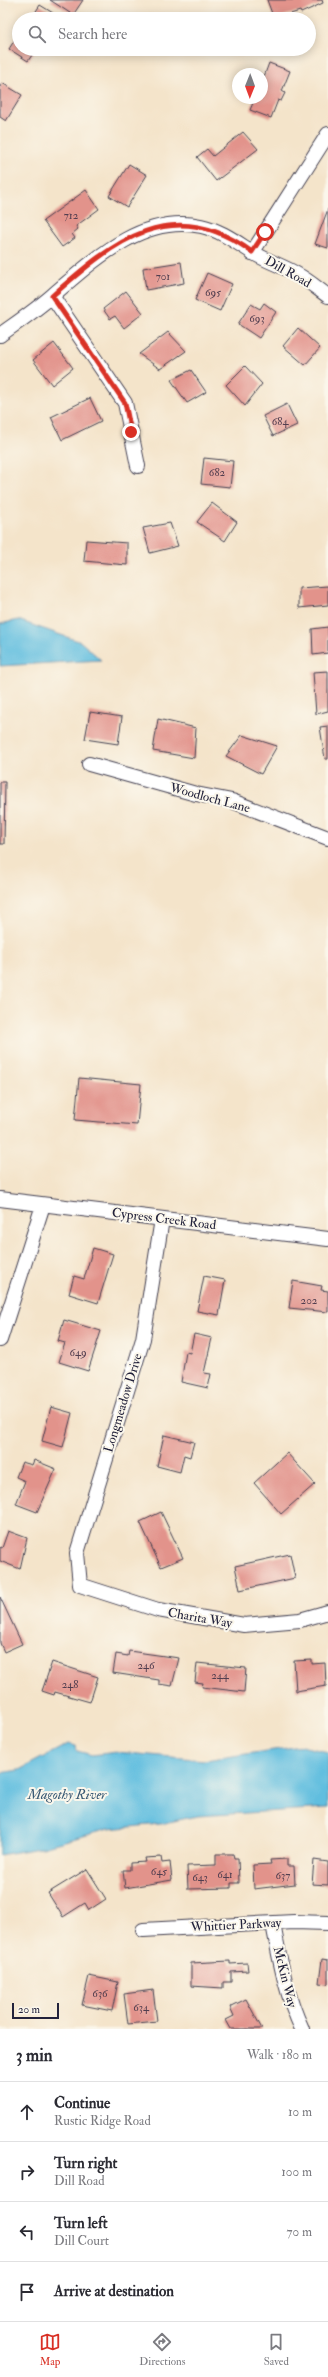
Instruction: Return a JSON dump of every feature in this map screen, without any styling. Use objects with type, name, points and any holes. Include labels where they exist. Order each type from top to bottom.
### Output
[{"type":"street","points":[[252,252],[328,134]]},
{"type":"street","name":"Dill Road","points":[[0,335],[52,296],[93,260],[115,244],[147,231],[168,226],[200,226],[215,230],[252,252],[299,275],[328,296]]},
{"type":"street","points":[[52,296],[125,403],[138,466]]},
{"type":"street","name":"Woodloch Lane","points":[[89,764],[196,794],[232,801],[328,838]]},
{"type":"street","name":"Cypress Creek Road","points":[[0,1199],[328,1238]]},
{"type":"street","points":[[0,1340],[43,1205]]},
{"type":"street","name":"Longmeadow Drive","points":[[80,1585],[77,1553],[143,1338],[162,1219]]},
{"type":"street","name":"Charita Way","points":[[80,1585],[158,1610],[244,1625],[300,1620],[326,1613]]},
{"type":"street","name":"Whittier Parkway","points":[[143,1930],[328,1923]]},
{"type":"street","name":"McKin Way","points":[[273,1924],[283,1978],[292,2009],[302,2029]]},
{"type":"water","points":[[18,620],[81,642],[101,660],[0,666],[0,624]]},
{"type":"water","name":"Magothy River","points":[[68,1744],[76,1746],[77,1751],[92,1755],[117,1752],[205,1760],[301,1746],[328,1752],[328,1808],[197,1816],[160,1824],[109,1829],[39,1848],[0,1855],[0,1773],[19,1770]]},
{"type":"building","points":[[50,0],[83,0],[75,12],[68,12]]},
{"type":"building","points":[[267,0],[322,0],[323,3],[303,12],[271,12]]},
{"type":"building","points":[[40,5],[51,12],[36,12]]},
{"type":"building","points":[[12,44],[12,51],[9,49]]},
{"type":"building","points":[[20,56],[31,56],[28,61]]},
{"type":"building","points":[[269,63],[290,71],[282,91],[285,93],[281,101],[278,100],[271,118],[250,110],[252,104],[268,104],[267,68]]},
{"type":"building","points":[[2,83],[22,95],[6,121],[0,117],[0,87]]},
{"type":"building","points":[[243,132],[258,149],[216,181],[197,157],[207,149],[213,156]]},
{"type":"building","points":[[129,164],[147,175],[127,207],[109,196]]},
{"type":"building","points":[[86,190],[99,209],[76,226],[78,229],[72,234],[75,238],[62,247],[43,221]]},
{"type":"building","points":[[328,209],[328,248],[315,244]]},
{"type":"building","points":[[181,262],[184,283],[146,290],[143,268]]},
{"type":"building","points":[[207,273],[232,284],[220,311],[195,300]]},
{"type":"building","points":[[126,291],[143,313],[124,328],[115,316],[110,319],[103,309]]},
{"type":"building","points":[[264,303],[276,312],[259,338],[238,324],[251,304],[260,309]]},
{"type":"building","points":[[298,328],[320,348],[305,365],[283,346]]},
{"type":"building","points":[[168,332],[186,351],[160,369],[139,354]]},
{"type":"building","points":[[54,343],[73,368],[52,385],[33,360]]},
{"type":"building","points":[[245,366],[262,384],[245,406],[226,385]]},
{"type":"building","points":[[191,370],[206,392],[187,403],[171,380]]},
{"type":"building","points":[[90,398],[101,421],[62,440],[51,417]]},
{"type":"building","points":[[287,404],[297,425],[273,436],[263,416]]},
{"type":"building","points":[[204,458],[233,461],[230,487],[201,484]]},
{"type":"building","points":[[212,503],[237,522],[225,541],[197,522]]},
{"type":"building","points":[[170,523],[178,546],[150,553],[143,528]]},
{"type":"building","points":[[86,540],[127,543],[127,565],[84,561]]},
{"type":"building","points":[[328,586],[328,605],[299,608],[299,588]]},
{"type":"building","points":[[328,627],[328,653],[313,655],[312,629]]},
{"type":"building","points":[[328,671],[328,711],[316,714],[313,672]]},
{"type":"building","points":[[90,712],[122,717],[118,744],[85,739]]},
{"type":"building","points":[[158,719],[196,728],[194,758],[153,751]]},
{"type":"building","points":[[328,726],[328,759],[325,759],[320,727]]},
{"type":"building","points":[[242,735],[277,746],[261,774],[226,756]]},
{"type":"building","points":[[0,782],[5,782],[4,844],[0,844]]},
{"type":"building","points":[[79,1078],[141,1084],[137,1125],[75,1120]]},
{"type":"building","points":[[93,1248],[113,1254],[98,1303],[69,1294],[74,1276],[84,1279]]},
{"type":"building","points":[[204,1276],[225,1280],[219,1315],[197,1311]]},
{"type":"building","points":[[293,1281],[322,1286],[321,1290],[328,1291],[328,1312],[289,1308]]},
{"type":"building","points":[[64,1320],[101,1331],[88,1371],[59,1362],[65,1343],[58,1341]]},
{"type":"building","points":[[194,1334],[212,1338],[204,1373],[211,1374],[208,1388],[181,1382],[186,1352],[190,1353]]},
{"type":"building","points":[[51,1407],[72,1413],[63,1447],[42,1441]]},
{"type":"building","points":[[164,1435],[194,1442],[190,1457],[184,1455],[180,1472],[157,1466]]},
{"type":"building","points":[[287,1453],[315,1484],[281,1514],[254,1483]]},
{"type":"building","points":[[34,1460],[56,1469],[37,1512],[16,1504],[25,1481],[16,1477],[22,1462],[32,1465]]},
{"type":"building","points":[[161,1512],[183,1558],[161,1567],[140,1522]]},
{"type":"building","points":[[8,1531],[27,1538],[20,1569],[0,1561],[0,1547],[2,1548]]},
{"type":"building","points":[[290,1554],[295,1578],[240,1590],[235,1566]]},
{"type":"building","points":[[0,1597],[22,1644],[4,1652],[0,1643]]},
{"type":"building","points":[[129,1651],[179,1658],[172,1686],[159,1684],[159,1680],[113,1673],[116,1654],[128,1656]]},
{"type":"building","points":[[312,1660],[312,1664],[325,1663],[326,1686],[296,1691],[294,1661]]},
{"type":"building","points":[[52,1662],[98,1677],[90,1702],[55,1692],[54,1695],[42,1691]]},
{"type":"building","points":[[197,1663],[246,1668],[244,1692],[202,1687],[203,1683],[195,1682]]},
{"type":"building","points":[[216,1854],[233,1854],[234,1858],[238,1858],[239,1883],[231,1883],[231,1888],[188,1889],[187,1866],[216,1865]]},
{"type":"building","points":[[161,1857],[162,1863],[170,1862],[172,1880],[125,1888],[123,1870],[130,1870],[130,1863],[146,1862],[145,1858]]},
{"type":"building","points":[[287,1859],[287,1866],[294,1866],[295,1884],[254,1889],[253,1865],[271,1864],[270,1860]]},
{"type":"building","points":[[314,1860],[328,1862],[328,1885],[312,1884]]},
{"type":"building","points":[[87,1869],[106,1899],[89,1910],[85,1903],[63,1917],[48,1893]]},
{"type":"building","points":[[322,1959],[328,1960],[328,1984],[319,1983]]},
{"type":"building","points":[[230,1961],[230,1964],[247,1963],[248,1971],[231,1972],[231,1982],[223,1982],[223,1988],[191,1986],[191,1963]]},
{"type":"building","points":[[89,1976],[118,1982],[112,2011],[82,2005]]},
{"type":"building","points":[[153,1990],[157,2021],[128,2024],[124,1994]]},
{"type":"building","points":[[246,1999],[262,2029],[231,2029],[226,2020],[234,2016],[230,2007]]},
{"type":"route","points":[[131,432],[125,403],[52,296],[93,260],[115,244],[147,231],[168,226],[200,226],[215,230],[252,252],[265,232]]}]
